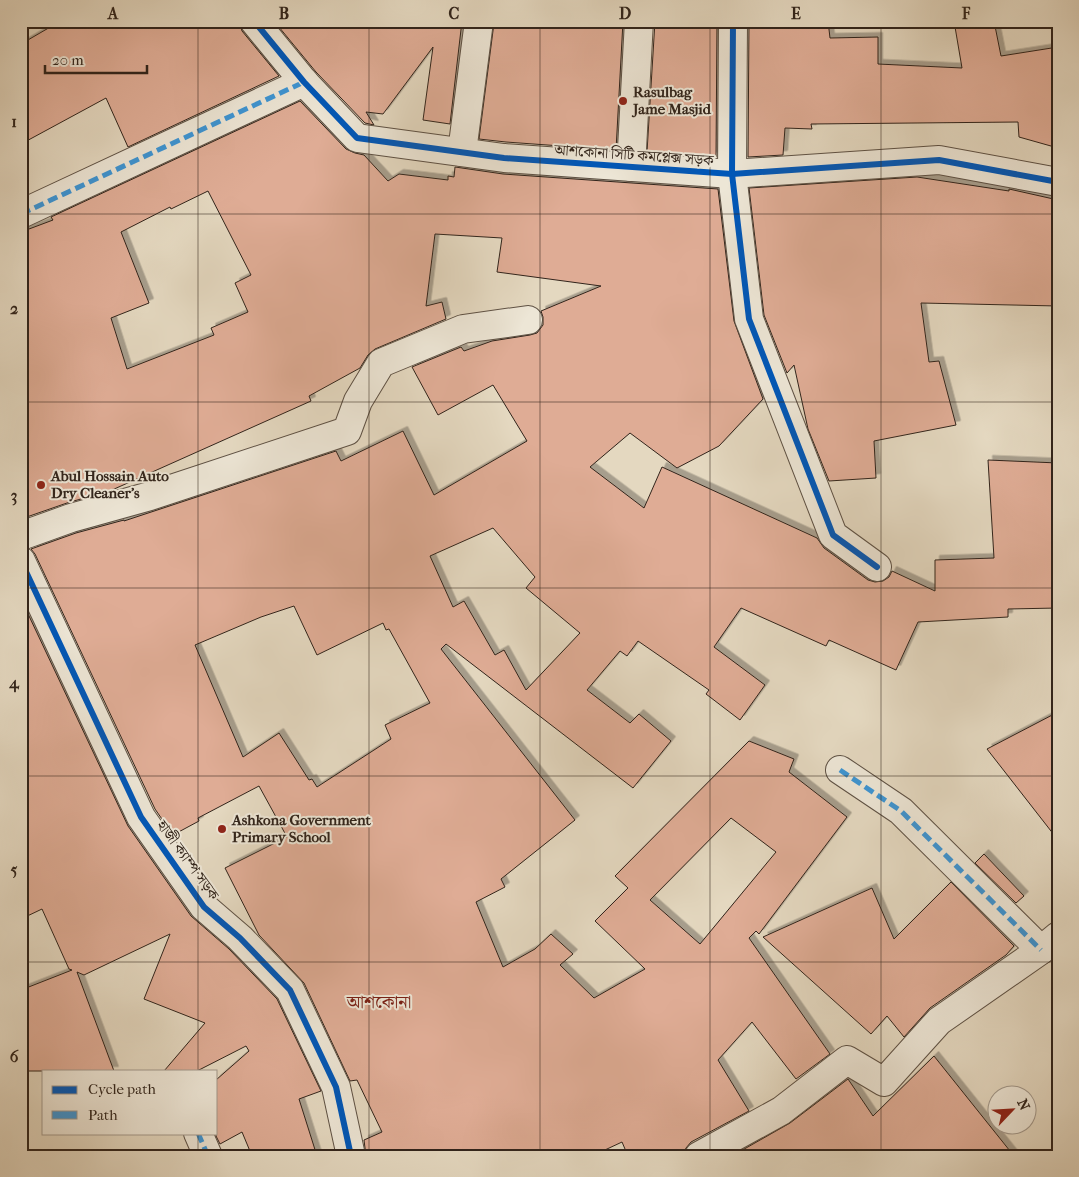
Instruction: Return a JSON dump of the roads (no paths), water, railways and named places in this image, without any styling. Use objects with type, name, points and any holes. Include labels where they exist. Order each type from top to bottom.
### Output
[{"type":"street","points":[[21,214],[304,82],[254,21]]},
{"type":"street","points":[[462,152],[479,21]]},
{"type":"street","points":[[631,167],[639,21]]},
{"type":"street","points":[[734,21],[732,174],[749,319],[833,535],[877,567]]},
{"type":"street","name":"আশকোনা সিটি কমপ্লেক্স সড়ক","points":[[304,82],[357,138],[504,158],[732,174],[939,160],[1058,182]]},
{"type":"street","points":[[21,536],[71,518],[168,490],[347,431],[358,401],[381,363],[463,329],[528,320]]},
{"type":"street","name":"হাজী ক্যাম্প সড়ক","points":[[21,561],[141,817],[204,907],[240,938],[290,990],[336,1087],[351,1156]]},
{"type":"street","points":[[700,1156],[781,1111],[846,1060],[884,1082],[939,1021],[1049,943],[901,811],[840,770]]},
{"type":"street","points":[[198,1134],[208,1156]]},
{"type":"place","name":"Rasulbag Jame Masjid","points":[[623,101]]},
{"type":"place","name":"Abul Hossain Auto Dry Cleaner's","points":[[41,485]]},
{"type":"place","name":"Ashkona Government Primary School","points":[[222,829]]},
{"type":"district","name":"আশকোনা","points":[[379,1002]]}]
